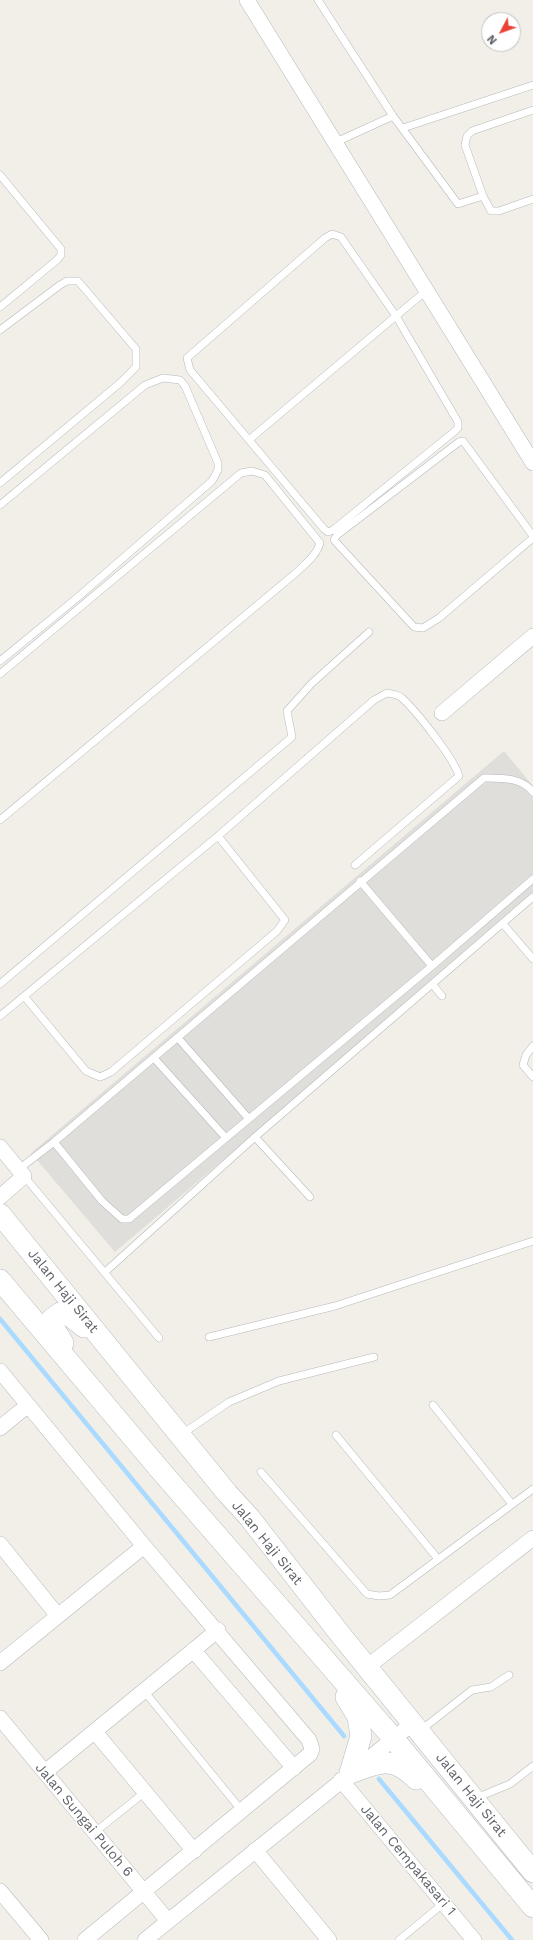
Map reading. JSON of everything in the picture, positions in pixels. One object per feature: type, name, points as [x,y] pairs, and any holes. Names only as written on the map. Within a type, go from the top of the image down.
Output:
[{"type":"main road","name":"Jalan Haji Sirat","points":[[0,1214],[227,1493],[249,1517],[367,1667],[533,1872]]},
{"type":"main road","name":"Jalan Haji Sirat","points":[[0,1280],[161,1472],[393,1738],[533,1907]]},
{"type":"main road","points":[[97,1396],[55,1330],[52,1319],[55,1315],[66,1313],[78,1321],[124,1367]]},
{"type":"main road","points":[[290,1620],[341,1688],[358,1717],[361,1736],[345,1776]]},
{"type":"main road","points":[[345,1776],[381,1763],[395,1763],[409,1771],[502,1870]]},
{"type":"street","points":[[247,0],[533,463]]},
{"type":"street","points":[[442,713],[533,636]]},
{"type":"street","points":[[0,1146],[21,1172],[0,1197]]},
{"type":"street","points":[[0,1371],[144,1546],[218,1630],[309,1740],[312,1749],[310,1754],[294,1768],[85,1940]]},
{"type":"street","points":[[0,1428],[28,1405]]},
{"type":"street","points":[[367,1667],[533,1538]]},
{"type":"street","points":[[0,1544],[58,1616]]},
{"type":"street","points":[[0,1663],[144,1546]]},
{"type":"street","points":[[45,1772],[218,1630]]},
{"type":"street","points":[[193,1650],[294,1768]]},
{"type":"street","name":"Jalan Sungai Puloh 6","points":[[0,1718],[168,1921]]},
{"type":"street","points":[[145,1940],[393,1738],[416,1727]]},
{"type":"street","points":[[95,1732],[194,1851]]},
{"type":"street","name":"Jalan Cempakasari 1","points":[[345,1776],[474,1940]]},
{"type":"street","points":[[255,1850],[329,1940]]},
{"type":"street","points":[[0,1891],[41,1940]]},
{"type":"lane","points":[[318,0],[393,116],[458,204],[482,196]]},
{"type":"lane","points":[[402,128],[533,85]]},
{"type":"lane","points":[[533,110],[472,131],[467,136],[465,144],[482,196],[491,210],[500,211],[533,199]]},
{"type":"lane","points":[[334,143],[393,116]]},
{"type":"lane","points":[[0,175],[61,248],[61,255],[57,260],[0,307]]},
{"type":"lane","points":[[332,234],[341,237],[396,316],[458,422],[458,428],[333,530],[328,532],[190,370],[187,358],[325,238],[332,234]]},
{"type":"lane","points":[[0,330],[60,285],[67,281],[78,281],[136,349],[136,367],[120,383],[0,483]]},
{"type":"lane","points":[[250,439],[426,291]]},
{"type":"lane","points":[[0,505],[145,385],[163,378],[180,380],[185,386],[218,463],[218,470],[212,481],[84,592],[0,661]]},
{"type":"lane","points":[[463,441],[533,537],[439,618],[423,628],[414,627],[334,540],[337,535],[459,442],[463,441]]},
{"type":"lane","points":[[0,674],[241,473],[252,471],[265,475],[320,543],[318,550],[297,572],[0,820]]},
{"type":"lane","points":[[0,984],[292,738],[288,711],[311,684],[369,632]]},
{"type":"lane","points":[[0,1016],[218,836],[374,700],[387,693],[401,696],[437,740],[457,768],[459,776],[355,865]]},
{"type":"lane","points":[[159,1338],[21,1172],[54,1142],[178,1038],[360,881],[484,778],[514,780],[529,787],[533,792]]},
{"type":"lane","points":[[24,996],[86,1071],[100,1077],[111,1072],[277,931],[285,920],[218,836]]},
{"type":"lane","points":[[54,1142],[102,1201],[122,1219],[129,1220],[432,966],[533,879]]},
{"type":"lane","points":[[360,881],[432,966]]},
{"type":"lane","points":[[104,1272],[255,1137],[433,985],[533,897]]},
{"type":"lane","points":[[503,924],[533,959]]},
{"type":"lane","points":[[433,985],[442,996]]},
{"type":"lane","points":[[178,1038],[249,1119]]},
{"type":"lane","points":[[533,1046],[526,1055],[523,1065],[533,1077]]},
{"type":"lane","points":[[154,1058],[226,1138]]},
{"type":"lane","points":[[255,1137],[310,1197]]},
{"type":"lane","points":[[209,1337],[335,1306],[533,1241]]},
{"type":"lane","points":[[180,1435],[229,1402],[272,1384],[374,1357]]},
{"type":"lane","points":[[432,1405],[512,1504]]},
{"type":"lane","points":[[336,1435],[438,1559]]},
{"type":"lane","points":[[261,1472],[367,1594],[379,1596],[390,1595],[533,1489]]},
{"type":"lane","points":[[416,1727],[472,1690],[491,1687],[508,1675]]},
{"type":"lane","points":[[144,1691],[242,1811]]},
{"type":"lane","points":[[474,1798],[510,1784],[533,1766]]},
{"type":"lane","points":[[95,1832],[145,1792]]},
{"type":"lane","points":[[399,1940],[444,1903]]},
{"type":"shaded area","points":[[504,751],[533,786],[533,896],[115,1252],[31,1153]]},
{"type":"waterway","points":[[0,1319],[344,1736]]},
{"type":"waterway","points":[[379,1779],[512,1940]]}]
